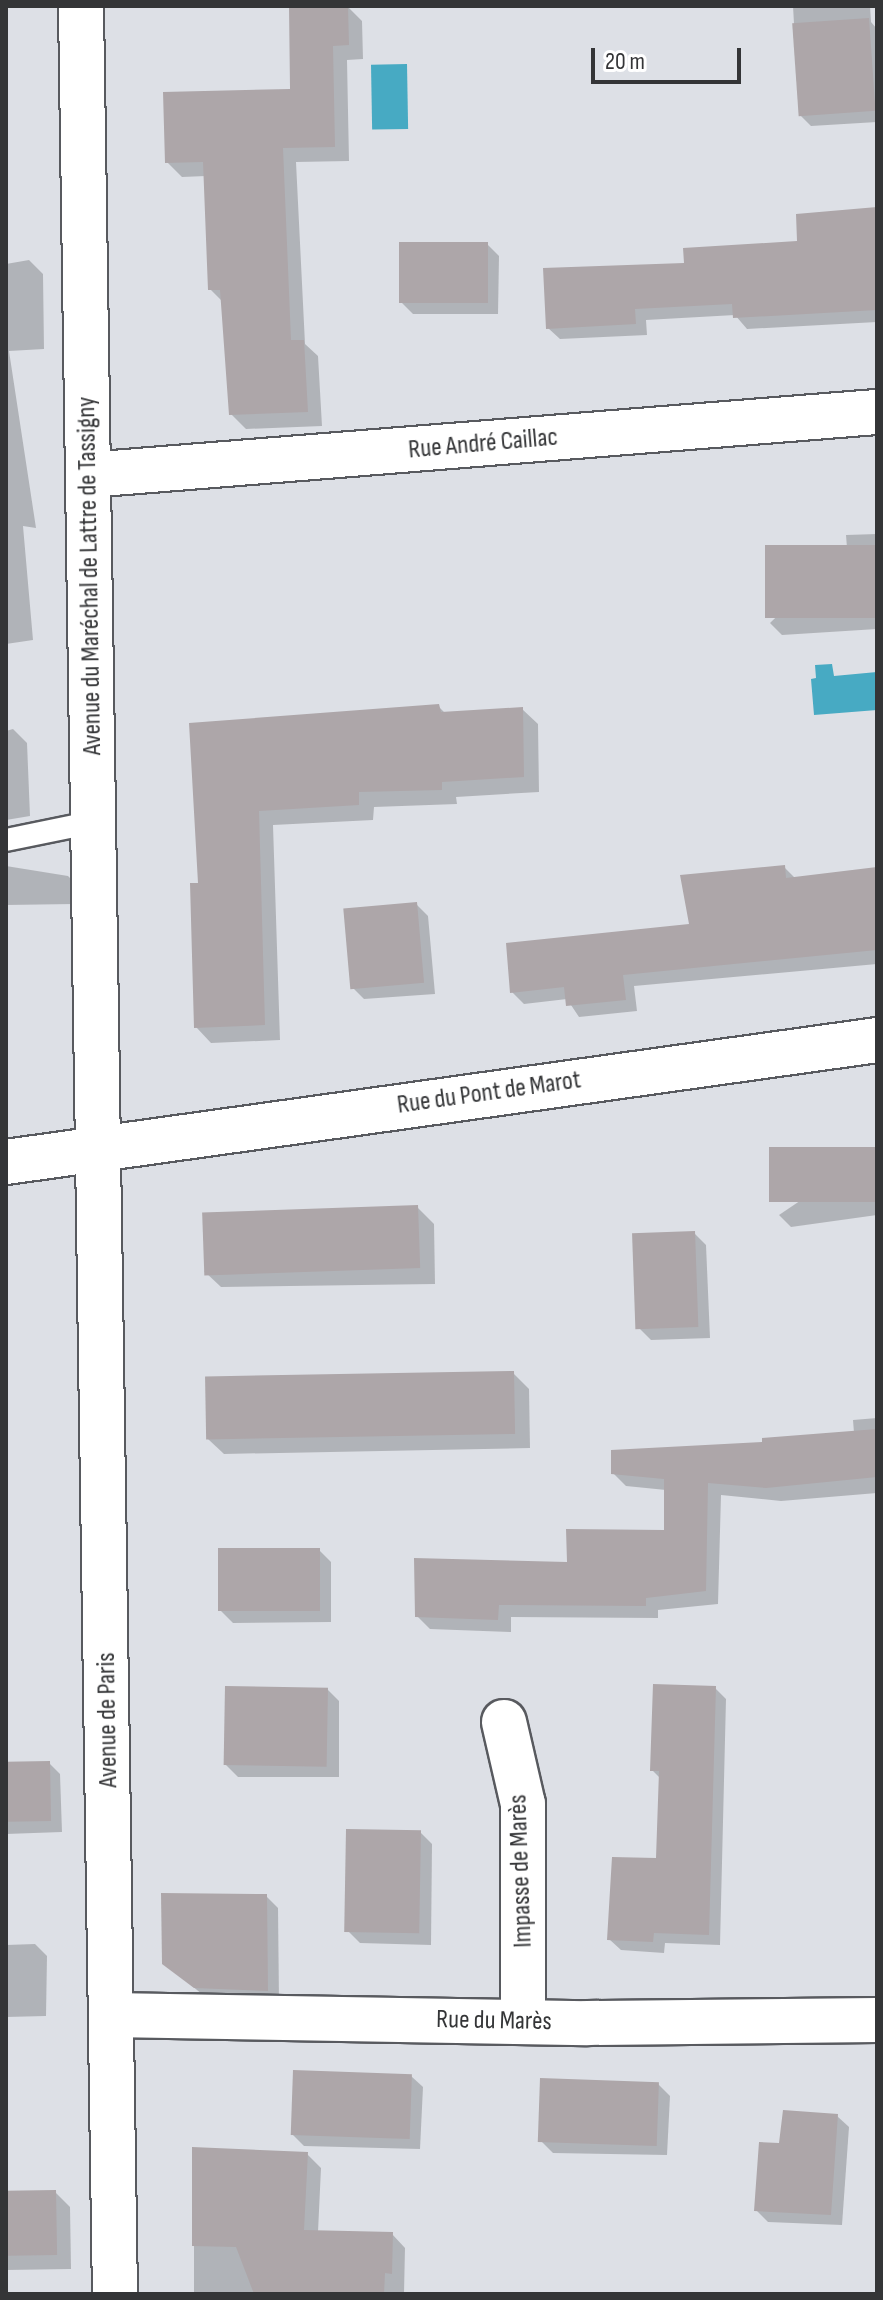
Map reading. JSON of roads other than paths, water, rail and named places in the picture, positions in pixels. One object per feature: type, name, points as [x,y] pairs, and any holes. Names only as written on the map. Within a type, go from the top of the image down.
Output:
[{"type":"street","name":"Avenue du Maréchal de Lattre de Tassigny","points":[[81,6],[101,1145]]},
{"type":"street","name":"Rue André Caillac","points":[[88,475],[877,412]]},
{"type":"street","name":"Rue du Pont de Marot","points":[[6,1162],[101,1145],[877,1040]]},
{"type":"street","name":"Avenue de Paris","points":[[101,1145],[115,2294]]},
{"type":"street","name":"Impasse de Marès","points":[[504,1722],[523,1804],[523,2022]]},
{"type":"street","name":"Rue du Marès","points":[[111,2015],[523,2022],[877,2020]]},
{"type":"lane","points":[[6,840],[94,822]]},
{"type":"water","points":[[407,64],[408,129],[372,130],[371,65]]},
{"type":"water","points":[[832,664],[834,676],[877,672],[877,710],[814,715],[811,679],[816,678],[815,665]]}]
